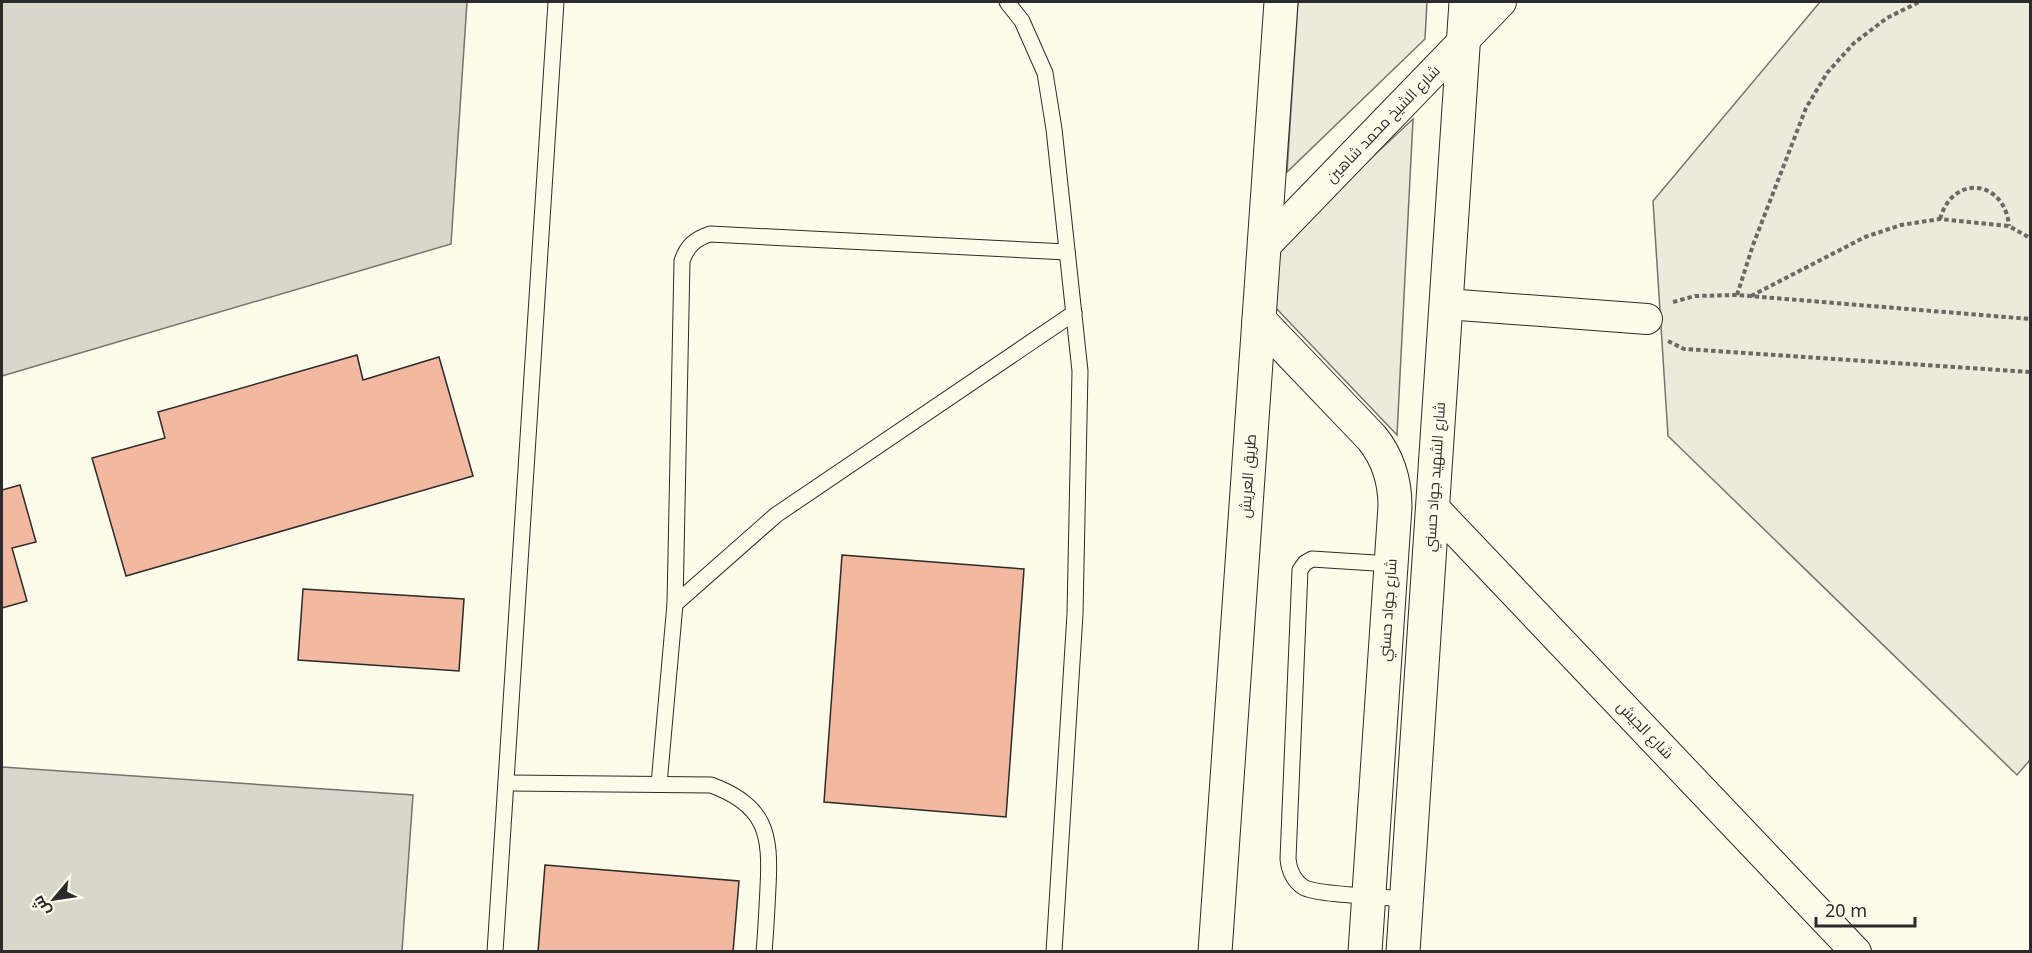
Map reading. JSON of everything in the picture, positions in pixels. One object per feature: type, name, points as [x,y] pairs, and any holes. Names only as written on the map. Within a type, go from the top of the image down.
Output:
[{"type":"street","name":"طريق العريش","points":[[1215,951],[1281,2]]},
{"type":"street","name":"شارع الشهيد جواد حسني","points":[[1403,951],[1466,2]]},
{"type":"street","name":"شارع الشيخ محمد شاهين","points":[[1265,246],[1501,2]]},
{"type":"street","points":[[1446,304],[1647,319]]},
{"type":"street","name":"شارع جواد حسني","points":[[1259,320],[1372,438],[1384,456],[1392,475],[1395,496],[1365,951]]},
{"type":"street","name":"شارع الجيش","points":[[1434,508],[1856,951]]},
{"type":"lane","points":[[495,951],[556,2]]},
{"type":"lane","points":[[1007,2],[1022,21],[1044,73],[1054,129],[1080,371],[1075,614],[1054,951]]},
{"type":"lane","points":[[659,784],[675,604],[682,261],[692,243],[710,234],[1067,252]]},
{"type":"lane","points":[[675,604],[776,514],[1074,313]]},
{"type":"lane","points":[[1391,564],[1312,559],[1302,566],[1299,574],[1288,867],[1297,882],[1311,891],[1407,899]]},
{"type":"lane","points":[[506,783],[711,785],[731,792],[748,805],[761,821],[768,841],[770,862],[764,951]]},
{"type":"path","points":[[1737,296],[1753,245],[1806,108],[1827,74],[1854,43],[1887,18],[1919,2]]},
{"type":"path","points":[[1940,219],[1943,206],[1951,197],[1960,190],[1972,188],[1984,190],[2003,203],[2008,214],[2009,226]]},
{"type":"path","points":[[1749,297],[1865,237],[1901,225],[1940,219],[2009,226],[2031,238]]},
{"type":"path","points":[[2031,319],[1737,296],[1695,296],[1669,304],[1647,319],[1666,340],[1684,349],[2031,372]]},
{"type":"shaded area","points":[[2,2],[467,2],[451,244],[2,376]]},
{"type":"shaded area","points":[[1298,2],[1427,2],[1425,39],[1287,172]]},
{"type":"shaded area","points":[[1820,2],[2030,2],[2030,760],[2017,775],[1668,436],[1653,201]]},
{"type":"shaded area","points":[[1413,119],[1397,435],[1274,306],[1274,249]]},
{"type":"shaded area","points":[[2,767],[413,795],[402,951],[2,951]]},
{"type":"building","points":[[357,355],[363,380],[439,357],[473,476],[126,576],[92,458],[165,438],[158,412]]},
{"type":"building","points":[[20,485],[36,542],[12,548],[27,601],[2,608],[2,490]]},
{"type":"building","points":[[842,555],[1024,569],[1006,817],[824,802]]},
{"type":"building","points":[[303,589],[464,599],[459,671],[298,660]]},
{"type":"building","points":[[545,865],[739,881],[733,952],[538,952]]}]
